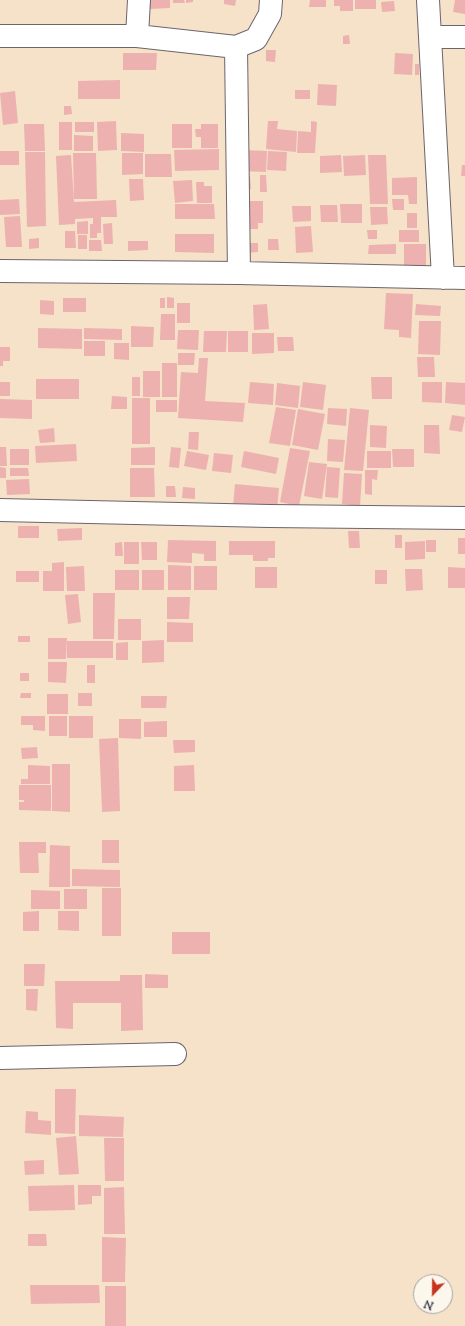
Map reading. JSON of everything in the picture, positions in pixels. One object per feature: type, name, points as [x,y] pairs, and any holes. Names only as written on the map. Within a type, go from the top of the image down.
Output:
[{"type":"street","points":[[137,36],[139,0]]},
{"type":"street","points":[[0,36],[137,36],[236,47],[256,39],[270,14],[271,0]]},
{"type":"street","points":[[428,0],[444,278]]},
{"type":"street","points":[[430,37],[465,37]]},
{"type":"street","points":[[236,47],[239,273]]},
{"type":"street","points":[[0,271],[239,273],[465,278]]},
{"type":"street","points":[[0,510],[261,516],[465,518]]},
{"type":"street","points":[[0,1058],[175,1054]]},
{"type":"building","points":[[149,0],[170,0],[170,8],[150,9]]},
{"type":"building","points":[[173,0],[184,0],[185,3],[173,3]]},
{"type":"building","points":[[186,0],[193,0],[193,2],[186,3]]},
{"type":"building","points":[[224,0],[236,0],[235,6],[224,4]]},
{"type":"building","points":[[310,0],[326,0],[326,7],[309,7]]},
{"type":"building","points":[[334,0],[353,0],[353,11],[340,11],[340,6],[334,6]]},
{"type":"building","points":[[355,0],[376,0],[376,9],[355,9]]},
{"type":"building","points":[[455,0],[465,0],[465,14],[453,12]]},
{"type":"building","points":[[394,1],[395,11],[382,12],[381,2]]},
{"type":"building","points":[[349,35],[350,44],[343,44],[343,36]]},
{"type":"building","points":[[266,50],[276,50],[275,62],[266,61]]},
{"type":"building","points":[[123,53],[157,53],[156,70],[123,70]]},
{"type":"building","points":[[395,53],[413,54],[412,75],[394,74]]},
{"type":"building","points":[[415,64],[419,64],[419,75],[415,75]]},
{"type":"building","points":[[120,80],[120,99],[78,99],[78,81]]},
{"type":"building","points":[[318,84],[337,85],[336,106],[317,105]]},
{"type":"building","points":[[295,90],[310,90],[310,99],[295,99]]},
{"type":"building","points":[[15,91],[18,123],[3,125],[0,93]]},
{"type":"building","points":[[64,106],[71,106],[72,114],[64,115]]},
{"type":"building","points":[[116,121],[117,150],[98,151],[97,122]]},
{"type":"building","points":[[268,121],[278,121],[277,129],[297,131],[296,152],[266,149]]},
{"type":"building","points":[[311,121],[317,122],[315,153],[297,153],[298,131],[311,132]]},
{"type":"building","points":[[59,122],[72,122],[72,150],[59,150]]},
{"type":"building","points":[[75,122],[94,122],[94,132],[75,132]]},
{"type":"building","points":[[24,124],[44,124],[45,151],[25,151]]},
{"type":"building","points":[[172,124],[192,124],[192,148],[172,148]]},
{"type":"building","points":[[201,124],[218,124],[218,148],[201,148],[201,137],[196,137],[195,129],[201,129]]},
{"type":"building","points":[[121,133],[144,134],[144,152],[121,151]]},
{"type":"building","points":[[74,135],[93,136],[93,151],[74,151]]},
{"type":"building","points":[[219,149],[219,170],[175,171],[174,150]]},
{"type":"building","points":[[243,150],[267,151],[266,172],[242,171]]},
{"type":"building","points":[[0,151],[19,151],[19,165],[0,165]]},
{"type":"building","points":[[268,151],[287,152],[286,171],[267,170]]},
{"type":"building","points":[[25,152],[45,152],[46,226],[27,227]]},
{"type":"building","points":[[73,153],[96,153],[97,199],[74,199]]},
{"type":"building","points":[[122,153],[143,153],[143,174],[122,175]]},
{"type":"building","points":[[145,154],[171,154],[172,177],[145,177]]},
{"type":"building","points":[[71,155],[74,202],[116,200],[117,217],[101,217],[101,233],[97,233],[97,238],[90,238],[90,224],[93,224],[93,218],[75,219],[75,224],[59,225],[56,156]]},
{"type":"building","points":[[341,155],[342,172],[320,173],[320,156]]},
{"type":"building","points":[[365,155],[366,175],[344,176],[343,156]]},
{"type":"building","points":[[368,155],[386,155],[388,204],[370,204]]},
{"type":"building","points":[[462,165],[465,165],[465,176],[461,176]]},
{"type":"building","points":[[260,175],[266,175],[267,192],[260,192]]},
{"type":"building","points":[[244,176],[250,176],[251,189],[245,189]]},
{"type":"building","points":[[417,177],[417,204],[409,204],[408,195],[392,195],[392,178]]},
{"type":"building","points":[[129,179],[143,179],[144,200],[130,201]]},
{"type":"building","points":[[192,180],[193,201],[175,203],[173,181]]},
{"type":"building","points":[[196,182],[204,182],[204,186],[212,186],[212,203],[197,203]]},
{"type":"building","points":[[19,199],[20,214],[0,215],[0,200]]},
{"type":"building","points":[[392,199],[404,199],[404,210],[393,210]]},
{"type":"building","points":[[245,201],[263,201],[263,223],[258,223],[258,229],[246,229]]},
{"type":"building","points":[[175,204],[214,204],[215,219],[175,219]]},
{"type":"building","points":[[340,204],[362,204],[362,223],[341,223]]},
{"type":"building","points":[[320,205],[337,205],[338,222],[321,222]]},
{"type":"building","points":[[292,206],[311,206],[311,221],[293,222]]},
{"type":"building","points":[[370,207],[387,207],[388,224],[371,225]]},
{"type":"building","points":[[407,213],[417,213],[417,228],[407,228]]},
{"type":"building","points":[[20,216],[22,247],[6,247],[4,217]]},
{"type":"building","points":[[88,221],[88,234],[77,234],[77,222]]},
{"type":"building","points":[[112,223],[113,244],[104,244],[103,224]]},
{"type":"building","points":[[311,226],[313,252],[296,253],[295,227]]},
{"type":"building","points":[[367,230],[377,230],[377,239],[368,239]]},
{"type":"building","points":[[399,230],[419,230],[419,242],[399,242]]},
{"type":"building","points":[[65,231],[75,231],[76,248],[65,248]]},
{"type":"building","points":[[175,234],[214,234],[214,253],[175,252]]},
{"type":"building","points":[[78,235],[87,235],[87,249],[78,249]]},
{"type":"building","points":[[39,238],[39,248],[29,249],[29,239]]},
{"type":"building","points":[[268,239],[278,239],[279,250],[268,250]]},
{"type":"building","points":[[89,240],[101,240],[102,251],[89,251]]},
{"type":"building","points":[[128,241],[148,241],[148,250],[128,251]]},
{"type":"building","points":[[246,243],[258,243],[258,252],[246,253]]},
{"type":"building","points":[[396,244],[396,254],[368,254],[369,245]]},
{"type":"building","points":[[404,244],[426,244],[426,269],[404,269]]},
{"type":"building","points":[[386,293],[413,294],[411,338],[399,337],[399,330],[384,329]]},
{"type":"building","points":[[167,297],[174,298],[174,308],[167,308]]},
{"type":"building","points":[[63,298],[86,298],[86,312],[63,312]]},
{"type":"building","points":[[160,298],[165,298],[165,308],[160,308]]},
{"type":"building","points":[[40,300],[54,301],[54,315],[40,314]]},
{"type":"building","points":[[177,303],[190,303],[190,323],[177,323]]},
{"type":"building","points":[[267,304],[269,329],[254,330],[253,305]]},
{"type":"building","points":[[416,304],[441,306],[440,316],[415,315]]},
{"type":"building","points":[[161,314],[175,314],[175,340],[160,340]]},
{"type":"building","points":[[419,321],[441,321],[440,355],[418,354]]},
{"type":"building","points":[[131,326],[154,327],[153,347],[131,347]]},
{"type":"building","points":[[38,328],[82,329],[82,349],[38,348]]},
{"type":"building","points":[[84,328],[122,329],[122,340],[84,339]]},
{"type":"building","points":[[178,330],[199,330],[198,350],[177,349]]},
{"type":"building","points":[[204,331],[227,331],[226,352],[203,352]]},
{"type":"building","points":[[228,331],[248,331],[248,352],[228,352]]},
{"type":"building","points":[[252,333],[274,333],[274,353],[252,354]]},
{"type":"building","points":[[277,337],[293,337],[294,351],[278,351]]},
{"type":"building","points":[[84,341],[105,341],[105,356],[84,356]]},
{"type":"building","points":[[114,343],[129,343],[129,360],[114,359]]},
{"type":"building","points":[[0,347],[10,347],[10,361],[3,361],[3,366],[0,366]]},
{"type":"building","points":[[178,353],[195,353],[194,365],[178,365]]},
{"type":"building","points":[[417,357],[434,357],[435,377],[418,377]]},
{"type":"building","points":[[199,358],[208,358],[205,401],[245,403],[243,422],[178,418],[181,372],[198,373]]},
{"type":"building","points":[[162,363],[177,363],[177,397],[162,397]]},
{"type":"building","points":[[143,371],[160,371],[160,397],[143,397]]},
{"type":"building","points":[[132,377],[140,377],[140,396],[132,396]]},
{"type":"building","points":[[371,377],[392,377],[392,399],[372,399]]},
{"type":"building","points":[[36,379],[79,379],[79,399],[36,399]]},
{"type":"building","points":[[0,382],[10,382],[10,396],[0,396]]},
{"type":"building","points":[[250,382],[274,384],[273,405],[248,403]]},
{"type":"building","points":[[303,382],[326,385],[323,410],[300,407]]},
{"type":"building","points":[[422,382],[442,382],[442,403],[422,402]]},
{"type":"building","points":[[446,382],[465,383],[465,405],[445,403]]},
{"type":"building","points":[[277,383],[300,386],[298,408],[275,405]]},
{"type":"building","points":[[112,396],[127,397],[127,409],[111,409]]},
{"type":"building","points":[[132,398],[150,398],[150,444],[132,444]]},
{"type":"building","points":[[0,399],[32,400],[32,419],[0,418]]},
{"type":"building","points":[[156,400],[177,400],[177,412],[156,412]]},
{"type":"building","points":[[276,407],[296,410],[290,446],[269,443]]},
{"type":"building","points":[[328,408],[347,409],[346,426],[327,424]]},
{"type":"building","points":[[350,408],[369,410],[363,471],[344,470]]},
{"type":"building","points":[[298,409],[325,414],[318,450],[292,445]]},
{"type":"building","points":[[452,415],[465,417],[462,432],[449,430]]},
{"type":"building","points":[[370,425],[387,426],[386,448],[370,447]]},
{"type":"building","points":[[424,425],[439,425],[440,454],[424,453]]},
{"type":"building","points":[[54,428],[55,442],[40,443],[38,430]]},
{"type":"building","points":[[189,432],[199,432],[198,450],[188,449]]},
{"type":"building","points":[[328,439],[345,440],[343,462],[327,461]]},
{"type":"building","points":[[76,444],[77,461],[36,463],[35,446]]},
{"type":"building","points":[[0,447],[6,447],[7,466],[0,466]]},
{"type":"building","points":[[155,447],[155,465],[131,465],[131,448]]},
{"type":"building","points":[[171,447],[181,448],[179,468],[169,467]]},
{"type":"building","points":[[290,448],[310,451],[299,506],[280,502]]},
{"type":"building","points":[[10,449],[29,449],[29,465],[10,465]]},
{"type":"building","points":[[392,449],[414,449],[414,467],[393,467]]},
{"type":"building","points":[[187,451],[209,455],[206,470],[184,466]]},
{"type":"building","points":[[244,451],[279,458],[276,474],[241,467]]},
{"type":"building","points":[[367,451],[391,451],[391,468],[367,468]]},
{"type":"building","points":[[214,453],[233,455],[231,473],[212,471]]},
{"type":"building","points":[[309,462],[327,464],[322,499],[304,496]]},
{"type":"building","points":[[0,467],[6,468],[6,478],[0,478]]},
{"type":"building","points":[[327,467],[340,468],[338,498],[325,497]]},
{"type":"building","points":[[10,468],[28,468],[29,476],[10,476]]},
{"type":"building","points":[[130,468],[154,468],[155,497],[130,497]]},
{"type":"building","points":[[365,470],[378,470],[377,480],[372,479],[372,495],[365,494]]},
{"type":"building","points":[[344,473],[362,474],[360,506],[342,504]]},
{"type":"building","points":[[29,479],[30,494],[7,495],[6,480]]},
{"type":"building","points":[[235,484],[279,488],[277,509],[233,506]]},
{"type":"building","points":[[166,486],[175,486],[176,497],[166,497]]},
{"type":"building","points":[[183,487],[195,488],[195,499],[182,498]]},
{"type":"building","points":[[18,526],[39,526],[39,538],[18,538]]},
{"type":"building","points":[[82,528],[82,540],[58,541],[57,529]]},
{"type":"building","points":[[348,531],[359,531],[360,548],[349,548]]},
{"type":"building","points":[[395,535],[402,535],[402,548],[395,548]]},
{"type":"building","points":[[458,538],[465,538],[465,554],[458,554]]},
{"type":"building","points":[[168,540],[216,541],[216,561],[204,561],[204,554],[192,553],[192,563],[167,562]]},
{"type":"building","points":[[426,540],[436,540],[436,552],[426,552]]},
{"type":"building","points":[[229,541],[275,541],[275,558],[268,558],[268,561],[253,561],[253,555],[229,555]]},
{"type":"building","points":[[425,541],[425,559],[405,560],[405,542]]},
{"type":"building","points":[[122,542],[123,556],[115,556],[115,543]]},
{"type":"building","points":[[124,542],[139,542],[139,564],[124,564]]},
{"type":"building","points":[[141,542],[157,542],[157,560],[142,560]]},
{"type":"building","points":[[64,562],[64,591],[43,591],[43,571],[52,571],[52,563]]},
{"type":"building","points":[[168,565],[191,566],[191,590],[168,590]]},
{"type":"building","points":[[84,566],[85,591],[67,591],[66,567]]},
{"type":"building","points":[[194,566],[217,566],[217,590],[194,590]]},
{"type":"building","points":[[255,567],[277,567],[277,588],[255,588]]},
{"type":"building","points":[[448,567],[465,568],[465,588],[448,588]]},
{"type":"building","points":[[405,569],[422,569],[423,590],[406,591]]},
{"type":"building","points":[[115,570],[139,570],[139,590],[115,590]]},
{"type":"building","points":[[142,570],[164,570],[164,590],[142,590]]},
{"type":"building","points":[[375,570],[387,570],[387,584],[375,584]]},
{"type":"building","points":[[16,571],[39,571],[39,582],[16,582]]},
{"type":"building","points":[[93,593],[115,593],[114,639],[93,639]]},
{"type":"building","points":[[78,594],[81,622],[68,624],[65,595]]},
{"type":"building","points":[[167,597],[190,597],[189,619],[167,619]]},
{"type":"building","points":[[118,619],[141,619],[141,640],[118,640]]},
{"type":"building","points":[[167,622],[193,623],[193,642],[167,642]]},
{"type":"building","points":[[18,636],[30,636],[30,642],[18,642]]},
{"type":"building","points":[[48,638],[67,638],[66,659],[48,659]]},
{"type":"building","points":[[164,640],[164,662],[142,663],[142,641]]},
{"type":"building","points":[[67,641],[113,641],[113,658],[67,658]]},
{"type":"building","points":[[128,642],[128,660],[116,660],[116,643]]},
{"type":"building","points":[[48,662],[67,662],[66,683],[48,682]]},
{"type":"building","points":[[87,665],[95,665],[95,683],[87,683]]},
{"type":"building","points":[[20,673],[29,673],[29,681],[20,681]]},
{"type":"building","points":[[21,693],[31,693],[31,698],[20,698]]},
{"type":"building","points":[[78,693],[92,693],[92,706],[78,706]]},
{"type":"building","points":[[47,694],[68,694],[68,714],[47,714]]},
{"type":"building","points":[[141,696],[167,696],[166,708],[141,708]]},
{"type":"building","points":[[21,716],[45,716],[45,731],[33,730],[33,725],[21,725]]},
{"type":"building","points":[[49,716],[67,716],[67,736],[49,736]]},
{"type":"building","points":[[69,716],[93,716],[93,738],[69,738]]},
{"type":"building","points":[[119,719],[141,719],[141,739],[119,738]]},
{"type":"building","points":[[167,721],[167,737],[144,737],[144,722]]},
{"type":"building","points":[[118,738],[120,811],[102,812],[99,739]]},
{"type":"building","points":[[173,740],[195,740],[195,752],[174,753]]},
{"type":"building","points":[[37,747],[38,758],[22,759],[21,748]]},
{"type":"building","points":[[52,764],[70,764],[70,812],[52,811]]},
{"type":"building","points":[[28,765],[50,766],[50,784],[21,784],[21,779],[28,779]]},
{"type":"building","points":[[194,765],[195,791],[174,791],[174,766]]},
{"type":"building","points":[[19,785],[51,785],[51,811],[19,810],[19,802],[24,802],[24,800],[19,800]]},
{"type":"building","points":[[102,840],[119,840],[119,863],[102,863]]},
{"type":"building","points":[[19,842],[46,842],[46,853],[38,853],[39,873],[20,873]]},
{"type":"building","points":[[50,845],[70,846],[70,887],[49,887]]},
{"type":"building","points":[[72,869],[120,870],[120,887],[72,886]]},
{"type":"building","points":[[102,888],[121,888],[121,936],[102,936]]},
{"type":"building","points":[[64,889],[87,889],[87,909],[64,909]]},
{"type":"building","points":[[31,890],[60,891],[60,909],[31,909]]},
{"type":"building","points":[[39,911],[39,931],[23,931],[23,912]]},
{"type":"building","points":[[58,911],[79,911],[79,931],[58,930]]},
{"type":"building","points":[[172,932],[210,932],[210,954],[172,954]]},
{"type":"building","points":[[24,964],[45,964],[44,986],[24,986]]},
{"type":"building","points":[[145,974],[168,975],[168,988],[145,988]]},
{"type":"building","points":[[120,975],[142,975],[143,1030],[121,1031],[121,1003],[73,1003],[73,1029],[56,1028],[55,981],[120,981]]},
{"type":"building","points":[[26,989],[38,989],[37,1011],[26,1010]]},
{"type":"building","points":[[55,1089],[76,1089],[75,1134],[55,1133]]},
{"type":"building","points":[[26,1111],[38,1112],[38,1120],[51,1121],[51,1135],[25,1133]]},
{"type":"building","points":[[79,1115],[124,1117],[123,1137],[79,1136]]},
{"type":"building","points":[[76,1136],[79,1174],[59,1175],[56,1138]]},
{"type":"building","points":[[104,1138],[124,1138],[124,1181],[105,1181]]},
{"type":"building","points":[[44,1160],[44,1174],[25,1175],[24,1161]]},
{"type":"building","points":[[74,1185],[75,1210],[29,1211],[28,1186]]},
{"type":"building","points":[[78,1185],[101,1185],[101,1196],[92,1196],[92,1204],[78,1205]]},
{"type":"building","points":[[124,1187],[125,1234],[104,1234],[104,1188]]},
{"type":"building","points":[[28,1234],[46,1234],[47,1246],[28,1246]]},
{"type":"building","points":[[102,1237],[126,1238],[125,1282],[102,1282]]},
{"type":"building","points":[[30,1285],[99,1285],[100,1303],[31,1304]]},
{"type":"building","points":[[105,1286],[126,1286],[126,1326],[105,1326]]}]
